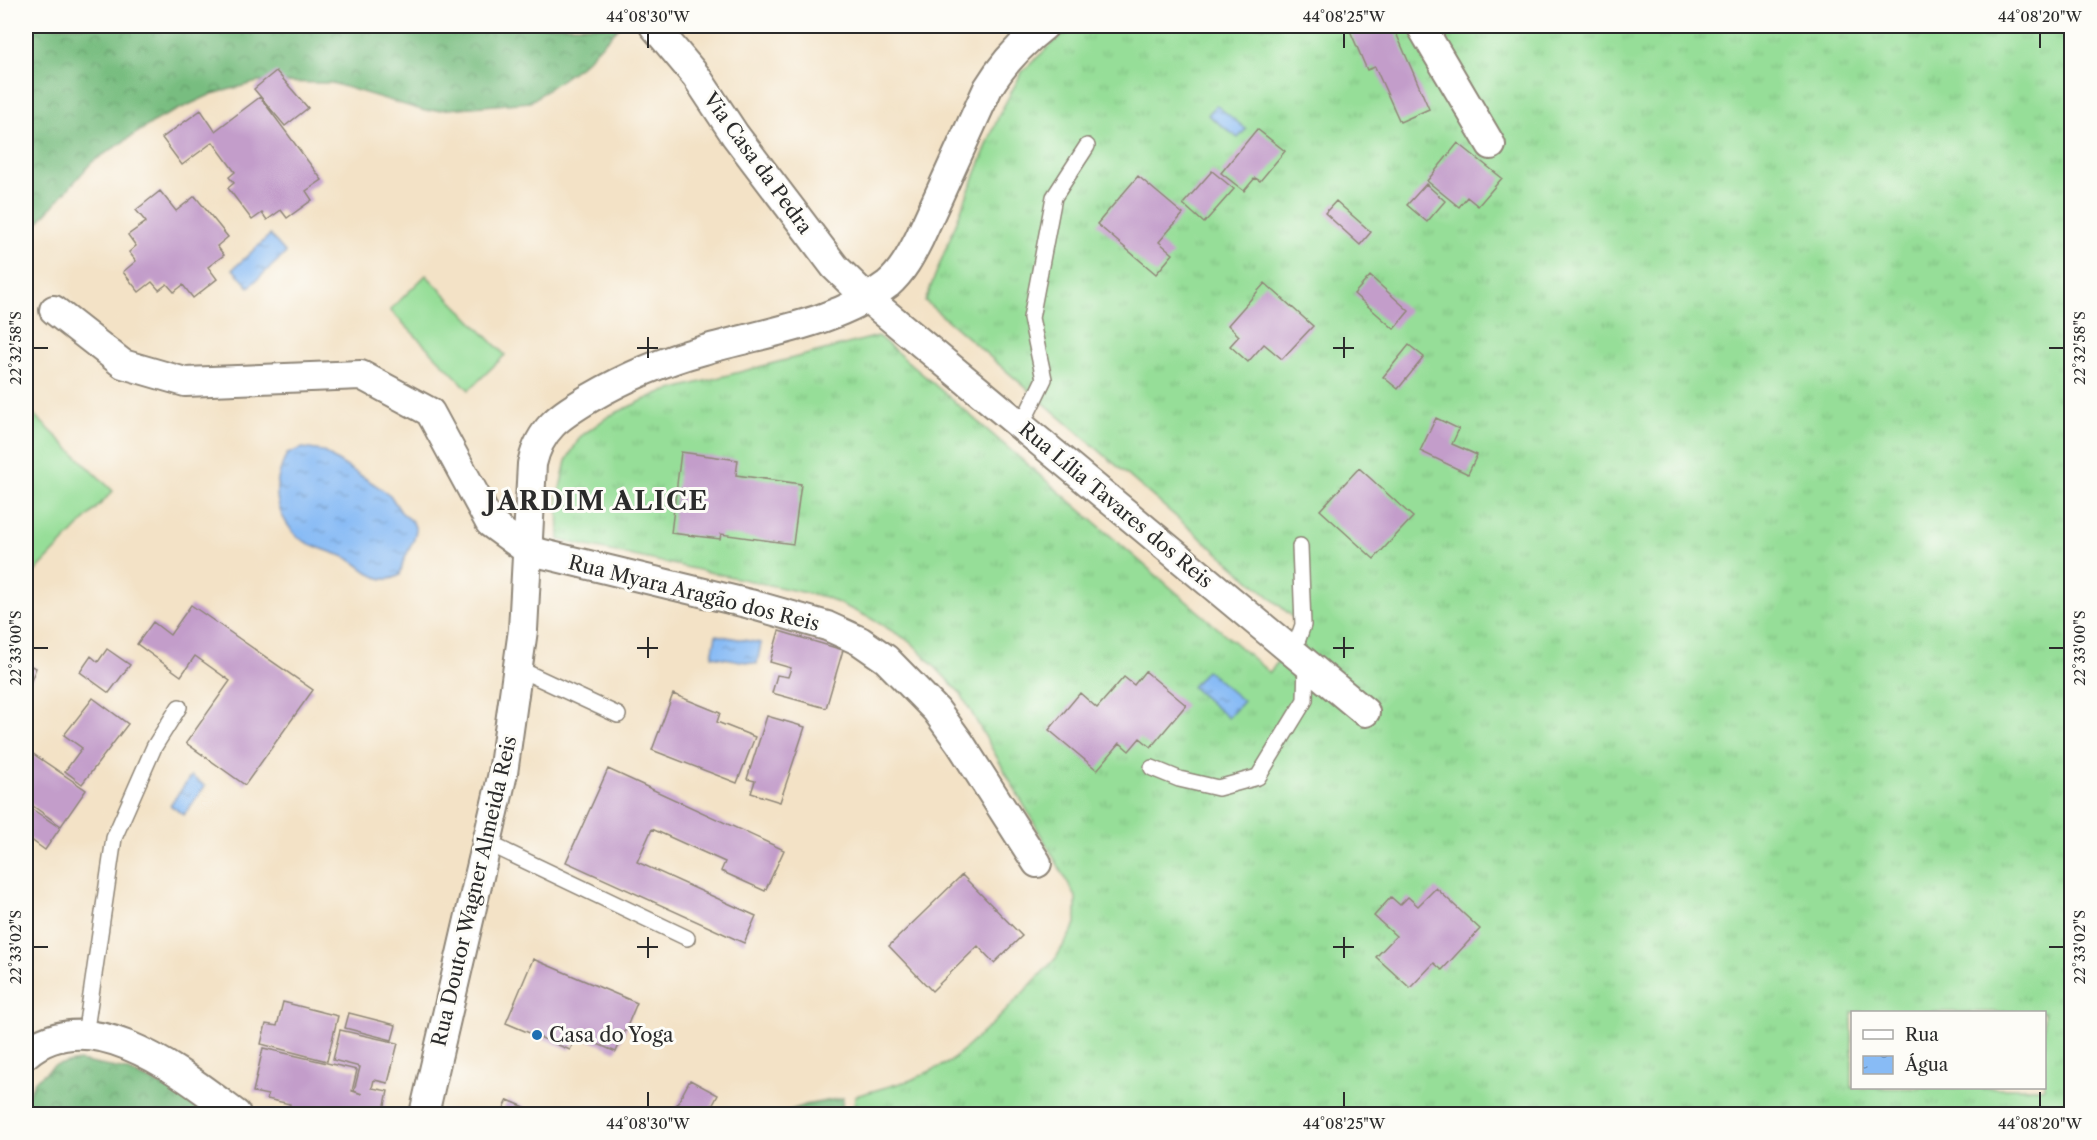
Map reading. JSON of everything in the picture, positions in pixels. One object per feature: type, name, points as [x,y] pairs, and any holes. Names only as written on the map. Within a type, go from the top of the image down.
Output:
[{"type":"street","name":"Via Casa da Pedra","points":[[654,26],[696,76],[735,135],[815,242],[835,267],[867,298]]},
{"type":"street","name":"Rua Doutor Wagner Almeida Reis","points":[[425,1107],[503,773],[519,669],[530,479],[539,440],[567,413],[613,385],[640,372],[703,350],[811,321],[867,298],[890,282],[907,263],[988,88],[1000,69],[1019,47],[1044,26]]},
{"type":"street","points":[[1421,26],[1491,145]]},
{"type":"street","name":"Rua Lília Tavares dos Reis","points":[[867,298],[1365,712]]},
{"type":"street","points":[[54,310],[123,364],[185,382],[361,375],[430,412],[490,523],[527,550]]},
{"type":"street","name":"Rua Myara Aragão dos Reis","points":[[527,550],[750,604],[827,626],[860,640],[886,659],[936,710],[960,743],[1037,863]]},
{"type":"street","points":[[26,1054],[48,1040],[62,1036],[108,1039],[125,1044],[161,1062],[236,1114]]},
{"type":"lane","points":[[1021,426],[1044,379],[1030,318],[1054,197],[1087,146]]},
{"type":"lane","points":[[1152,768],[1179,779],[1218,788],[1258,777],[1305,700],[1300,658],[1303,625],[1300,546]]},
{"type":"lane","points":[[519,669],[618,716]]},
{"type":"lane","points":[[85,1036],[114,838],[154,747],[179,707]]},
{"type":"lane","points":[[488,843],[687,938]]},
{"type":"green space","points":[[26,26],[620,26],[582,65],[530,102],[425,111],[332,83],[258,82],[212,94],[158,119],[92,162],[26,236]]},
{"type":"green space","points":[[1080,26],[2071,26],[2071,1114],[853,1114],[855,1096],[911,1080],[950,1062],[1002,1015],[1056,958],[1076,924],[1076,897],[961,694],[911,642],[870,618],[825,597],[559,540],[558,497],[566,461],[580,437],[609,416],[659,393],[878,336],[1270,673],[1302,625],[925,301],[999,115],[1022,72],[1058,38]]},
{"type":"green space","points":[[426,275],[505,355],[469,390],[390,310]]},
{"type":"green space","points":[[26,407],[113,491],[26,581]]},
{"type":"green space","points":[[79,1061],[126,1070],[179,1093],[204,1114],[26,1114],[26,1099],[35,1081],[55,1065]]},
{"type":"green space","points":[[843,1098],[841,1114],[781,1114],[805,1105]]},
{"type":"water","points":[[1216,105],[1246,129],[1238,138],[1208,115]]},
{"type":"water","points":[[270,235],[286,253],[249,287],[233,269]]},
{"type":"water","points":[[303,448],[322,451],[374,484],[390,495],[401,512],[413,522],[416,530],[414,539],[403,562],[400,575],[385,579],[378,578],[347,558],[316,547],[297,537],[293,532],[279,507],[277,489],[287,454]]},
{"type":"water","points":[[716,635],[761,643],[757,664],[712,656]]},
{"type":"water","points":[[1206,670],[1243,701],[1228,718],[1192,687]]},
{"type":"water","points":[[191,776],[205,786],[184,815],[170,805]]},
{"type":"building","points":[[1348,26],[1393,26],[1429,109],[1400,122],[1375,67],[1367,70]]},
{"type":"building","points":[[276,71],[308,108],[285,126],[254,89]]},
{"type":"building","points":[[260,97],[322,180],[306,191],[312,200],[287,218],[281,210],[267,220],[262,213],[252,220],[228,188],[234,183],[229,177],[235,172],[213,142],[182,165],[162,138],[201,110],[215,131]]},
{"type":"building","points":[[1257,129],[1285,151],[1260,181],[1255,178],[1244,191],[1221,173]]},
{"type":"building","points":[[1458,143],[1502,178],[1478,206],[1467,197],[1459,207],[1427,181]]},
{"type":"building","points":[[1212,171],[1234,189],[1204,223],[1183,204]]},
{"type":"building","points":[[1138,176],[1183,214],[1159,242],[1173,254],[1156,274],[1097,224]]},
{"type":"building","points":[[1426,184],[1445,201],[1427,222],[1407,205]]},
{"type":"building","points":[[160,191],[176,211],[195,196],[228,237],[217,246],[224,255],[208,267],[217,279],[193,298],[183,285],[174,292],[167,284],[159,290],[152,282],[139,292],[123,272],[136,261],[129,252],[136,246],[128,235],[146,222],[136,210]]},
{"type":"building","points":[[1336,201],[1371,232],[1360,245],[1325,213]]},
{"type":"building","points":[[1370,276],[1409,311],[1394,329],[1354,294]]},
{"type":"building","points":[[1265,283],[1313,326],[1282,359],[1264,344],[1248,362],[1230,346],[1239,336],[1228,325]]},
{"type":"building","points":[[1409,345],[1424,357],[1398,389],[1383,377]]},
{"type":"building","points":[[1436,418],[1459,429],[1452,444],[1477,455],[1468,474],[1420,451]]},
{"type":"building","points":[[681,452],[738,460],[736,475],[801,484],[793,544],[721,534],[720,539],[671,533]]},
{"type":"building","points":[[1359,468],[1413,517],[1374,559],[1320,510]]},
{"type":"building","points":[[191,605],[313,690],[245,785],[186,743],[230,681],[195,656],[181,676],[137,644],[153,622],[170,635]]},
{"type":"building","points":[[779,631],[843,650],[826,708],[772,693],[777,675],[788,677],[791,668],[770,662]]},
{"type":"building","points":[[107,649],[130,665],[109,693],[80,672],[91,656],[98,662]]},
{"type":"building","points":[[26,664],[36,668],[26,693]]},
{"type":"building","points":[[1145,671],[1186,705],[1151,747],[1140,738],[1129,751],[1120,743],[1097,770],[1049,730],[1080,693],[1097,708],[1124,677],[1134,685]]},
{"type":"building","points":[[673,694],[720,713],[717,722],[755,737],[737,783],[652,750]]},
{"type":"building","points":[[93,698],[128,724],[82,784],[65,771],[82,748],[64,735]]},
{"type":"building","points":[[767,716],[805,727],[780,802],[751,793],[755,781],[747,779]]},
{"type":"building","points":[[26,749],[86,790],[61,826],[26,801]]},
{"type":"building","points":[[608,769],[784,850],[765,891],[721,871],[725,862],[652,829],[637,862],[756,916],[744,943],[566,862]]},
{"type":"building","points":[[26,805],[60,828],[45,850],[26,836]]},
{"type":"building","points":[[962,875],[1022,936],[994,963],[978,946],[932,991],[889,946]]},
{"type":"building","points":[[1436,888],[1480,929],[1442,970],[1434,963],[1410,988],[1376,957],[1396,936],[1374,916],[1391,897],[1400,905],[1408,897],[1418,906]]},
{"type":"building","points":[[533,959],[637,1003],[616,1052],[577,1035],[570,1050],[506,1023]]},
{"type":"building","points":[[283,1002],[338,1016],[327,1061],[261,1044],[266,1024],[277,1026]]},
{"type":"building","points":[[349,1013],[396,1025],[392,1040],[345,1028]]},
{"type":"building","points":[[340,1030],[398,1043],[388,1083],[374,1080],[372,1088],[388,1091],[383,1114],[288,1114],[290,1104],[267,1099],[268,1095],[253,1092],[263,1048],[357,1070],[352,1091],[362,1094],[354,1091],[360,1067],[333,1060]]},
{"type":"building","points":[[690,1080],[718,1095],[708,1114],[672,1114]]},
{"type":"building","points":[[508,1100],[541,1114],[501,1114]]},
{"type":"place","name":"Casa do Yoga","points":[[537,1035]]},
{"type":"district","name":"JARDIM ALICE","points":[[597,501]]}]
